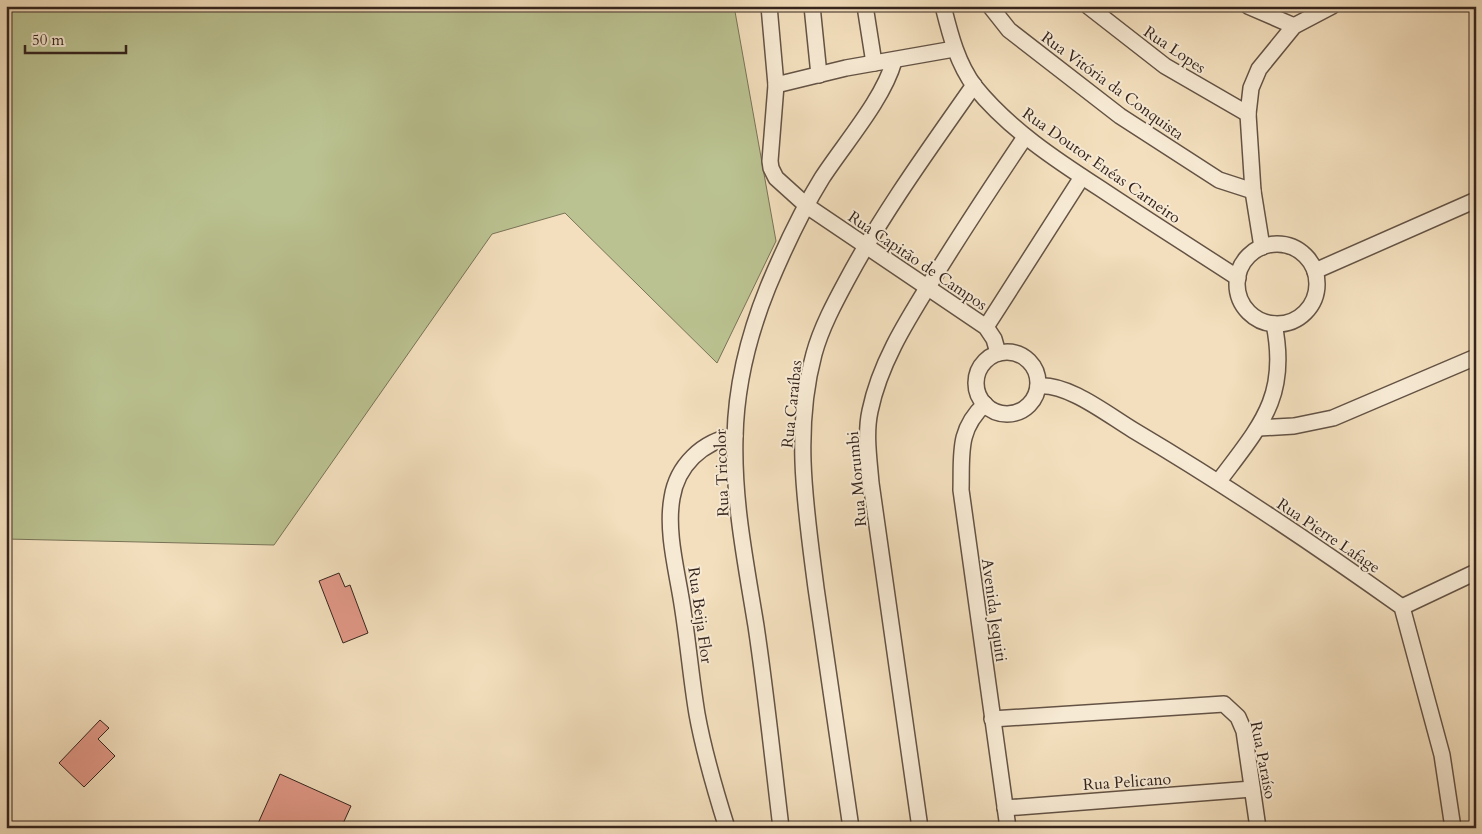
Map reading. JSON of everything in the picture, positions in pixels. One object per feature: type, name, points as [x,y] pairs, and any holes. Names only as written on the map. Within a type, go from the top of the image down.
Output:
[{"type":"street","name":"Rua Capitão de Campos","points":[[769,6],[776,85],[771,168],[776,178],[807,206],[986,328],[994,339],[998,353]]},
{"type":"street","points":[[812,6],[818,75]]},
{"type":"street","points":[[865,6],[874,63]]},
{"type":"street","name":"Rua Doutor Enéas Carneiro","points":[[943,6],[954,48],[974,85],[994,108],[1025,137],[1238,278]]},
{"type":"street","name":"Rua Vitória da Conquista","points":[[990,6],[1009,30],[1120,116],[1219,180],[1252,191]]},
{"type":"street","name":"Rua Lopes","points":[[1088,6],[1165,66],[1248,114]]},
{"type":"street","points":[[1248,6],[1294,26]]},
{"type":"street","points":[[1262,248],[1252,191],[1248,114],[1251,88],[1259,69],[1294,26],[1332,6]]},
{"type":"street","points":[[776,85],[874,63],[894,61],[954,48]]},
{"type":"street","name":"Rua Tricolor","points":[[781,828],[760,660],[746,570],[736,478],[734,436],[740,388],[751,337],[768,287],[821,180],[886,82],[894,61]]},
{"type":"street","name":"Rua Caraíbas","points":[[851,828],[826,661],[804,488],[802,437],[806,393],[814,353],[835,301],[866,245],[974,85]]},
{"type":"street","name":"Rua Morumbi","points":[[920,828],[871,483],[868,440],[869,412],[878,381],[890,352],[969,219],[1025,137]]},
{"type":"street","points":[[986,328],[1082,176]]},
{"type":"street","points":[[1316,271],[1476,200]]},
{"type":"street","points":[[1275,244],[1294,248],[1309,260],[1316,271],[1318,284],[1315,297],[1309,309],[1299,318],[1287,323],[1274,324],[1261,321],[1250,314],[1242,303],[1238,291],[1238,278],[1242,265],[1250,255],[1262,248],[1275,244]]},
{"type":"street","points":[[1219,481],[1259,428],[1274,397],[1279,370],[1274,324]]},
{"type":"street","points":[[998,353],[1018,353],[1027,358],[1034,366],[1038,386],[1030,404],[1017,412],[1002,413],[985,404],[976,386],[977,375],[988,358],[998,353]]},
{"type":"street","points":[[1259,428],[1294,426],[1333,418],[1476,357]]},
{"type":"street","name":"Rua Pierre Lafage","points":[[1038,386],[1046,385],[1074,394],[1219,481],[1402,607]]},
{"type":"street","name":"Avenida Jequiti","points":[[985,404],[972,416],[966,426],[962,449],[961,490],[1008,828]]},
{"type":"street","name":"Rua Beija Flor","points":[[727,828],[708,766],[697,714],[672,535],[672,499],[678,478],[699,451],[719,438],[734,436]]},
{"type":"street","points":[[1453,828],[1442,755],[1402,607],[1476,572]]},
{"type":"street","name":"Rua Paraíso","points":[[992,720],[1224,704],[1238,717],[1244,731],[1258,828]]},
{"type":"street","name":"Rua Pelicano","points":[[1005,808],[1252,789]]},
{"type":"green space","points":[[6,6],[734,6],[776,241],[717,363],[565,213],[492,234],[274,545],[6,539]]},
{"type":"building","points":[[339,573],[345,587],[350,585],[368,633],[343,643],[319,581]]},
{"type":"building","points":[[100,720],[109,728],[98,739],[115,756],[84,787],[59,763]]},
{"type":"building","points":[[280,774],[351,806],[341,828],[256,828]]}]
